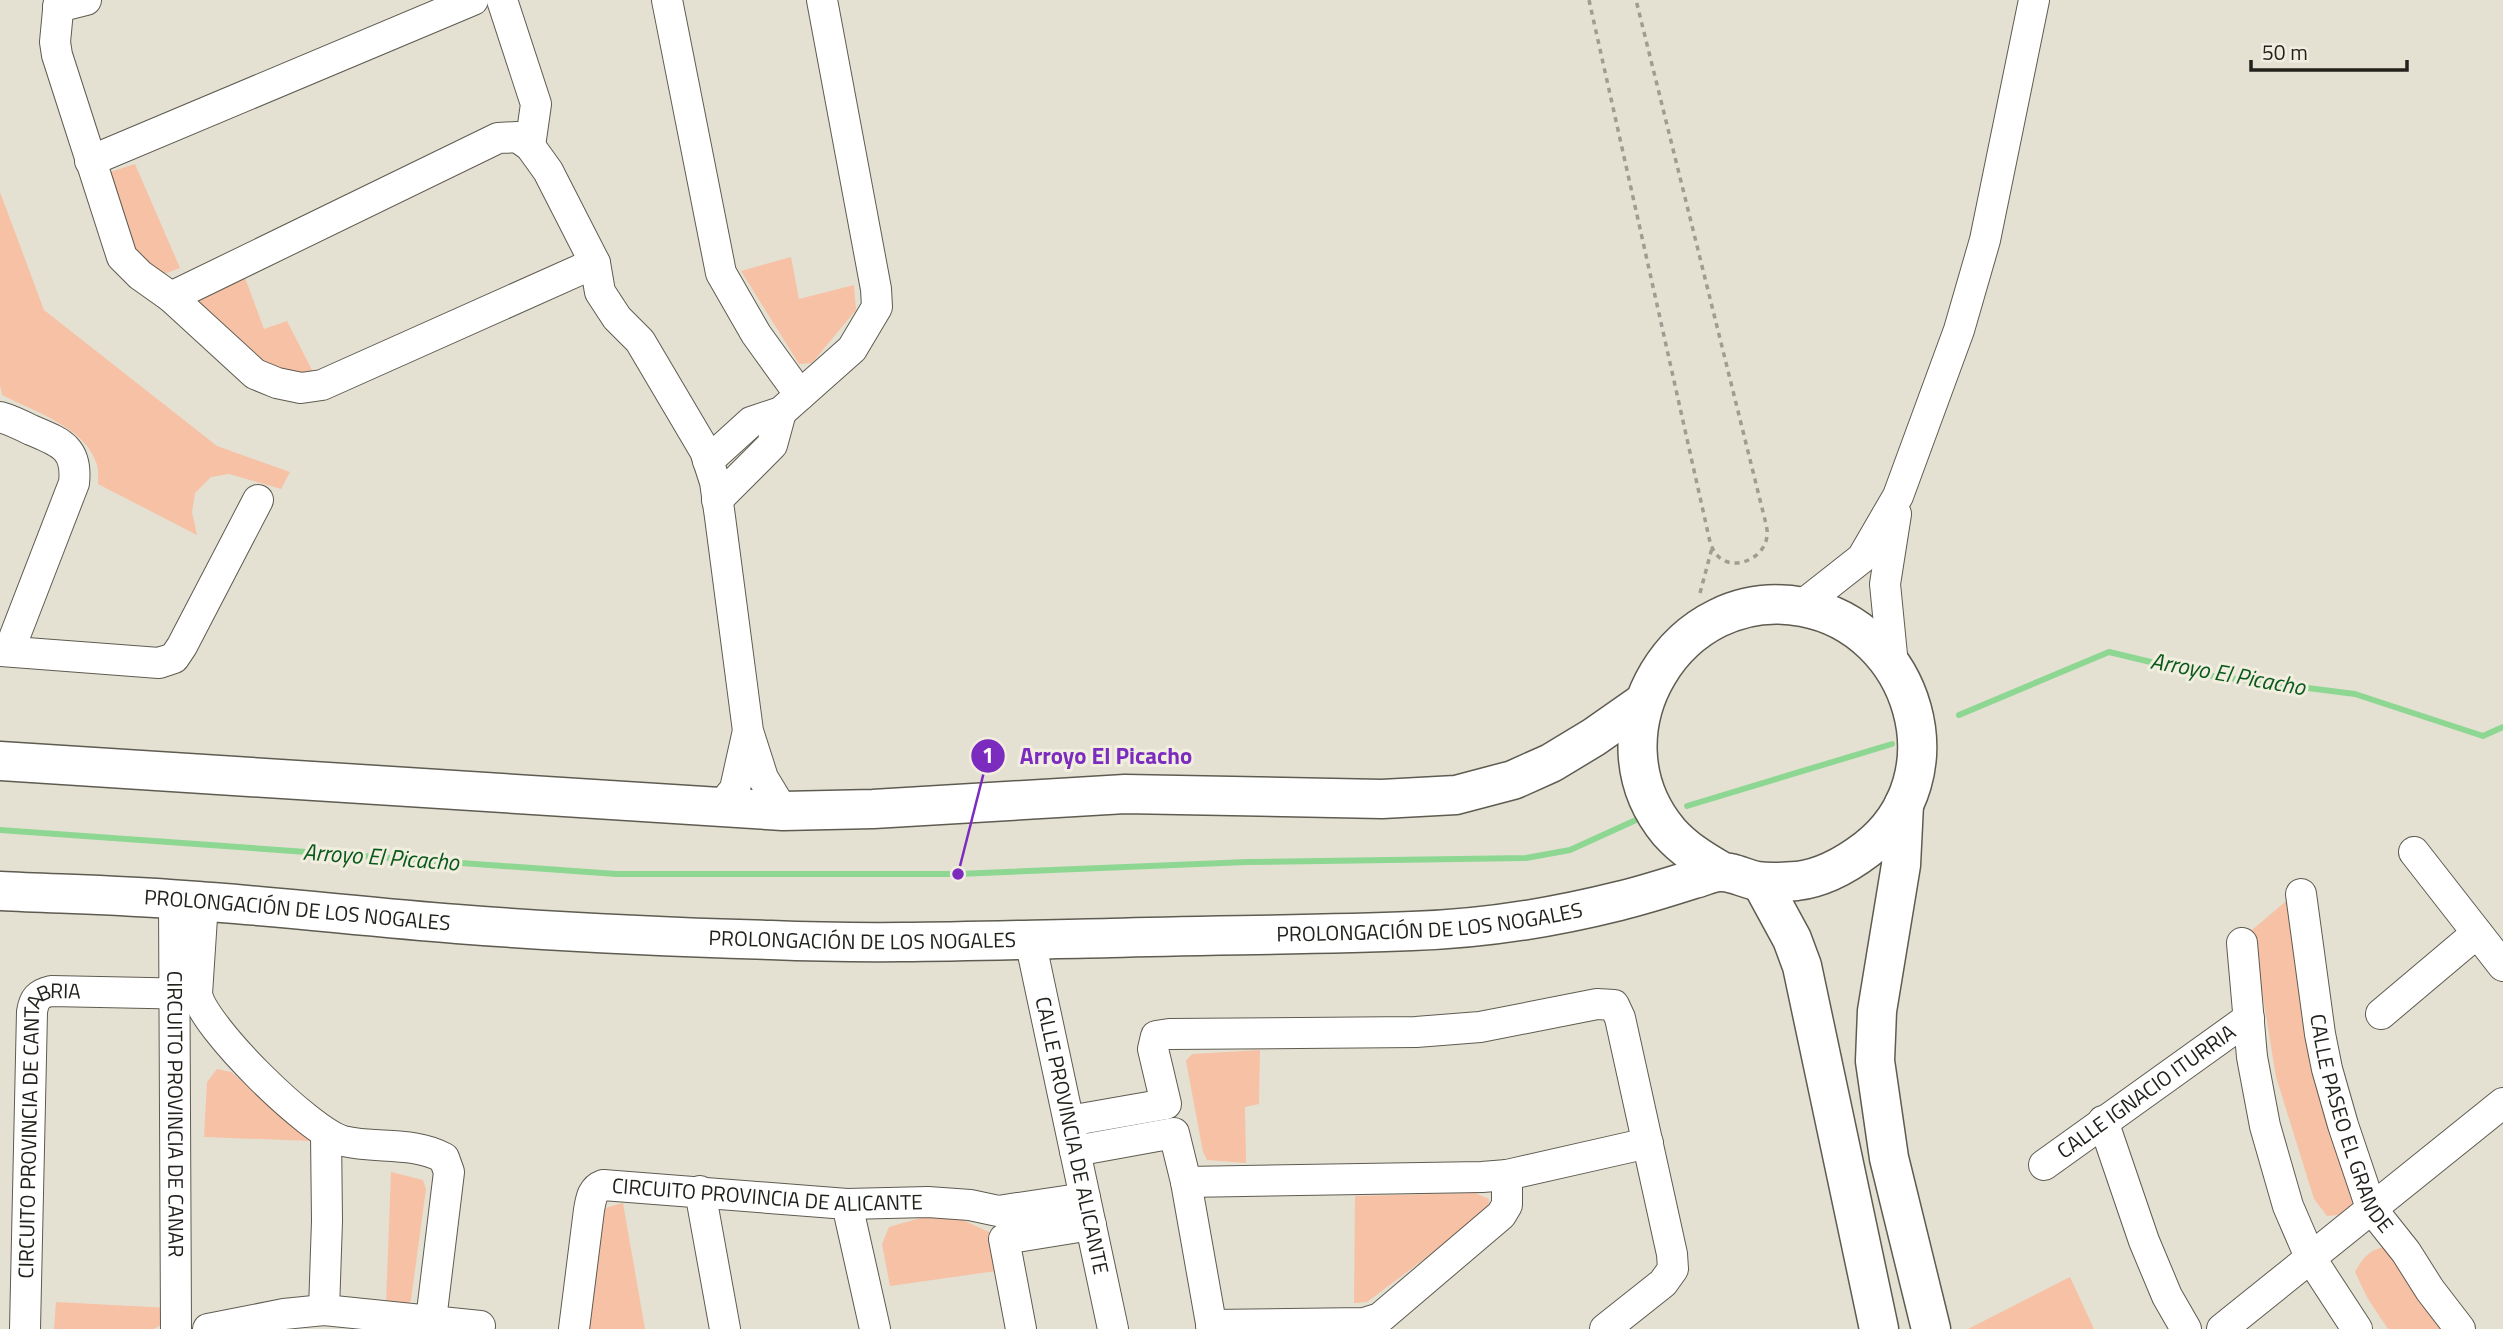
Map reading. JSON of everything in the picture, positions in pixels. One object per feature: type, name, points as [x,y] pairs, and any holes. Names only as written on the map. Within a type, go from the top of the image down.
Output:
[{"type":"main road","points":[[1777,604],[1801,607],[1829,614],[1853,627],[1875,644],[1893,665],[1907,691],[1915,719],[1916,758],[1913,777],[1903,804],[1879,840],[1845,866],[1804,881],[1761,882],[1721,871],[1692,854],[1668,830],[1650,802],[1640,769],[1637,735],[1644,702],[1654,679],[1667,658],[1685,640],[1710,622],[1751,607],[1777,604]]},
{"type":"main road","points":[[0,761],[783,811],[873,809],[1125,794],[1381,799],[1456,794],[1513,780],[1551,763],[1644,702]]},
{"type":"main road","points":[[1903,804],[1901,865],[1876,1023],[1875,1061],[1889,1158],[1931,1329]]},
{"type":"main road","name":"PROLONGACIÓN DE LOS NOGALES","points":[[0,891],[189,901],[462,924],[774,941],[889,942],[1463,929],[1558,915],[1626,900],[1721,871]]},
{"type":"main road","points":[[1761,882],[1792,939],[1802,966],[1879,1329]]},
{"type":"street","points":[[90,161],[473,0]]},
{"type":"street","points":[[502,0],[536,104],[530,146]]},
{"type":"street","points":[[667,0],[721,273],[756,334],[790,403],[772,445],[717,500]]},
{"type":"street","points":[[708,461],[751,422],[790,403],[852,349],[877,307],[876,289],[822,0]]},
{"type":"street","points":[[1801,607],[1862,558],[1898,496],[1959,330],[1985,240],[2034,0]]},
{"type":"street","points":[[68,2],[55,42],[57,55],[122,257],[133,269],[171,297],[255,374],[277,383],[301,388],[322,385],[595,263]]},
{"type":"street","points":[[171,297],[498,138],[517,137],[530,146],[548,171],[595,263],[600,292],[617,318],[640,341],[705,451],[717,500],[748,731],[763,778],[783,811]]},
{"type":"street","points":[[0,417],[59,443],[68,450],[74,460],[75,471],[74,483],[4,651],[148,662],[169,661],[182,646],[258,500]]},
{"type":"street","points":[[1893,665],[1885,584],[1898,496]]},
{"type":"street","points":[[720,808],[735,789],[748,731]]},
{"type":"street","points":[[2414,852],[2503,966]]},
{"type":"street","name":"CALLE PASEO EL GRANDE","points":[[2301,894],[2327,1069],[2371,1208],[2406,1252],[2430,1290],[2460,1329]]},
{"type":"street","name":"CIRCUITO PROVINCIA DE CANAR","points":[[176,1329],[189,901]]},
{"type":"street","points":[[2381,1014],[2477,933]]},
{"type":"street","name":"CALLE PROVINCIA DE ALICANTE","points":[[1030,940],[1113,1329]]},
{"type":"street","points":[[2242,943],[2252,1057],[2265,1126],[2288,1206],[2310,1257],[2357,1329]]},
{"type":"street","name":"CIRCUITO PROVINCIA DE CANTABRIA","points":[[25,1329],[33,1003],[42,993],[51,991],[186,994]]},
{"type":"street","points":[[186,994],[244,1059],[308,1121],[326,1134],[344,1141],[419,1149],[444,1158],[449,1172],[431,1320]]},
{"type":"street","points":[[1507,1175],[1507,1205],[1501,1215],[1380,1318],[1364,1323],[1212,1327],[1186,1182],[1153,1049],[1156,1036],[1416,1032],[1480,1027],[1597,1004],[1614,1005],[1620,1018],[1672,1254],[1673,1269],[1663,1283],[1605,1329]]},
{"type":"street","name":"CALLE IGNACIO ITURRIA","points":[[2044,1165],[2249,1018]]},
{"type":"street","points":[[2229,1327],[2310,1257],[2503,1103]]},
{"type":"street","points":[[1069,1121],[1166,1104]]},
{"type":"street","points":[[2103,1121],[2144,1241],[2167,1297],[2186,1329]]},
{"type":"street","points":[[1075,1152],[1174,1133]]},
{"type":"street","points":[[324,1310],[326,1134]]},
{"type":"street","points":[[1186,1182],[1507,1175],[1647,1143]]},
{"type":"street","name":"CIRCUITO PROVINCIA DE ALICANTE","points":[[574,1329],[589,1210],[597,1187],[612,1184],[847,1204],[928,1202],[970,1205],[1001,1225],[1088,1212]]},
{"type":"street","points":[[700,1191],[725,1329]]},
{"type":"street","points":[[847,1204],[874,1329]]},
{"type":"street","points":[[1001,1225],[1021,1329]]},
{"type":"street","points":[[208,1329],[284,1314],[324,1310],[480,1326]]},
{"type":"path","points":[[1589,0],[1712,548],[1700,597],[1710,622]]},
{"type":"path","points":[[1636,0],[1768,535],[1764,547],[1755,557],[1740,563],[1722,560],[1712,548]]},
{"type":"shaded area","points":[[135,164],[180,268],[161,275],[128,255],[110,172]]},
{"type":"shaded area","points":[[0,192],[44,310],[217,446],[290,472],[281,489],[229,474],[211,477],[195,493],[192,512],[197,535],[98,484],[97,464],[81,439],[56,421],[2,395]]},
{"type":"shaded area","points":[[791,257],[799,299],[854,285],[856,310],[812,363],[799,364],[741,271]]},
{"type":"shaded area","points":[[244,275],[264,329],[287,321],[313,372],[298,374],[267,364],[236,343],[197,309],[199,296]]},
{"type":"shaded area","points":[[2297,892],[2360,1196],[2350,1214],[2327,1216],[2314,1199],[2276,1077],[2252,930]]},
{"type":"shaded area","points":[[1260,1050],[1259,1104],[1245,1107],[1246,1163],[1207,1160],[1203,1152],[1186,1061],[1192,1054]]},
{"type":"shaded area","points":[[217,1069],[231,1072],[312,1141],[204,1137],[207,1082]]},
{"type":"shaded area","points":[[391,1172],[423,1180],[426,1189],[411,1300],[407,1306],[386,1304]]},
{"type":"shaded area","points":[[1475,1193],[1489,1199],[1488,1211],[1367,1302],[1354,1303],[1355,1196]]},
{"type":"shaded area","points":[[623,1203],[645,1329],[589,1329],[600,1213],[608,1207]]},
{"type":"shaded area","points":[[924,1217],[963,1220],[989,1232],[996,1271],[890,1286],[882,1244],[889,1227]]},
{"type":"shaded area","points":[[2383,1247],[2443,1329],[2388,1329],[2368,1299],[2355,1272],[2366,1256]]},
{"type":"shaded area","points":[[2070,1277],[2094,1329],[1968,1329]]},
{"type":"shaded area","points":[[56,1302],[170,1308],[166,1322],[154,1329],[54,1329]]},
{"type":"waterway","name":"Arroyo El Picacho","points":[[1959,715],[2109,652],[2205,675],[2355,694],[2483,736],[2503,727]]},
{"type":"waterway","name":"Arroyo El Picacho","points":[[1687,806],[1892,744]]},
{"type":"waterway","name":"Arroyo El Picacho","points":[[0,830],[616,874],[958,874],[1247,862],[1526,858],[1570,850],[1636,820]]},
{"type":"place","name":"Arroyo El Picacho","points":[[958,874]]}]
